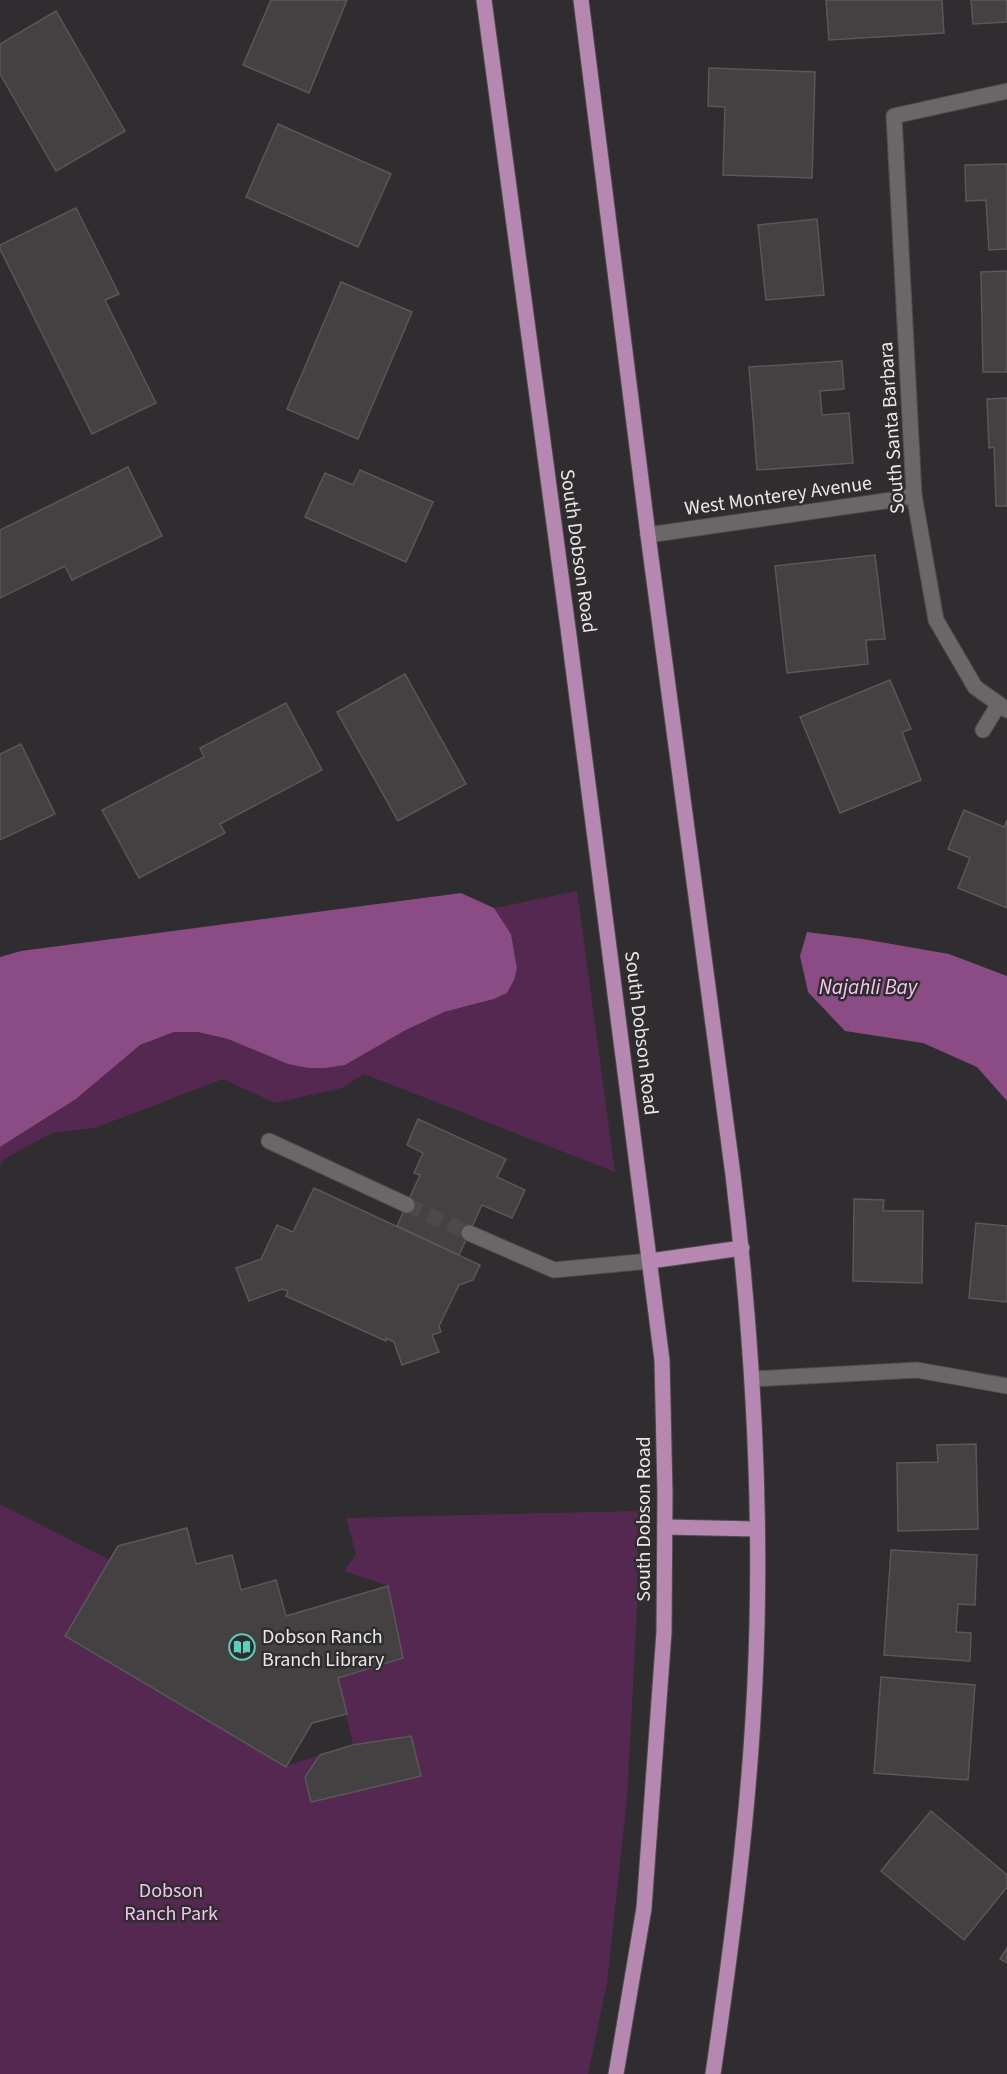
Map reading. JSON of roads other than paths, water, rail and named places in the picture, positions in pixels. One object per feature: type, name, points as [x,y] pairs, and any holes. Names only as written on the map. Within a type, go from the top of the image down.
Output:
[{"type":"main road","name":"South Dobson Road","points":[[484,0],[567,616],[662,1360],[664,1632],[644,1908],[616,2074]]},
{"type":"main road","points":[[580,0],[742,1248],[752,1379],[757,1529],[755,1681],[730,1956],[713,2074]]},
{"type":"main road","points":[[650,1261],[742,1248]]},
{"type":"main road","points":[[665,1527],[757,1529]]},
{"type":"street","name":"South Santa Barbara","points":[[1003,707],[975,687],[936,620],[914,495],[894,116],[1007,91]]},
{"type":"street","name":"West Monterey Avenue","points":[[648,535],[914,495]]},
{"type":"street","points":[[983,730],[1003,707]]},
{"type":"street","points":[[269,1141],[407,1205]]},
{"type":"street","points":[[470,1233],[554,1270],[650,1261]]},
{"type":"street","points":[[752,1379],[916,1370],[1007,1386]]},
{"type":"water","points":[[461,893],[494,908],[511,934],[517,968],[507,993],[494,999],[444,1012],[404,1031],[345,1065],[325,1068],[288,1064],[228,1039],[198,1032],[174,1032],[140,1045],[76,1099],[0,1147],[0,957],[21,951]]},
{"type":"water","name":"Najahli Bay","points":[[807,932],[949,954],[1007,976],[1007,1101],[977,1067],[923,1043],[845,1031],[808,992],[800,956]]},
{"type":"tunnel","points":[[407,1205],[469,1233]]},
{"type":"place","name":"Dobson Ranch Branch Library","points":[[242,1647]]},
{"type":"park label","name":"Dobson Ranch Park","points":[[171,1902]]}]
